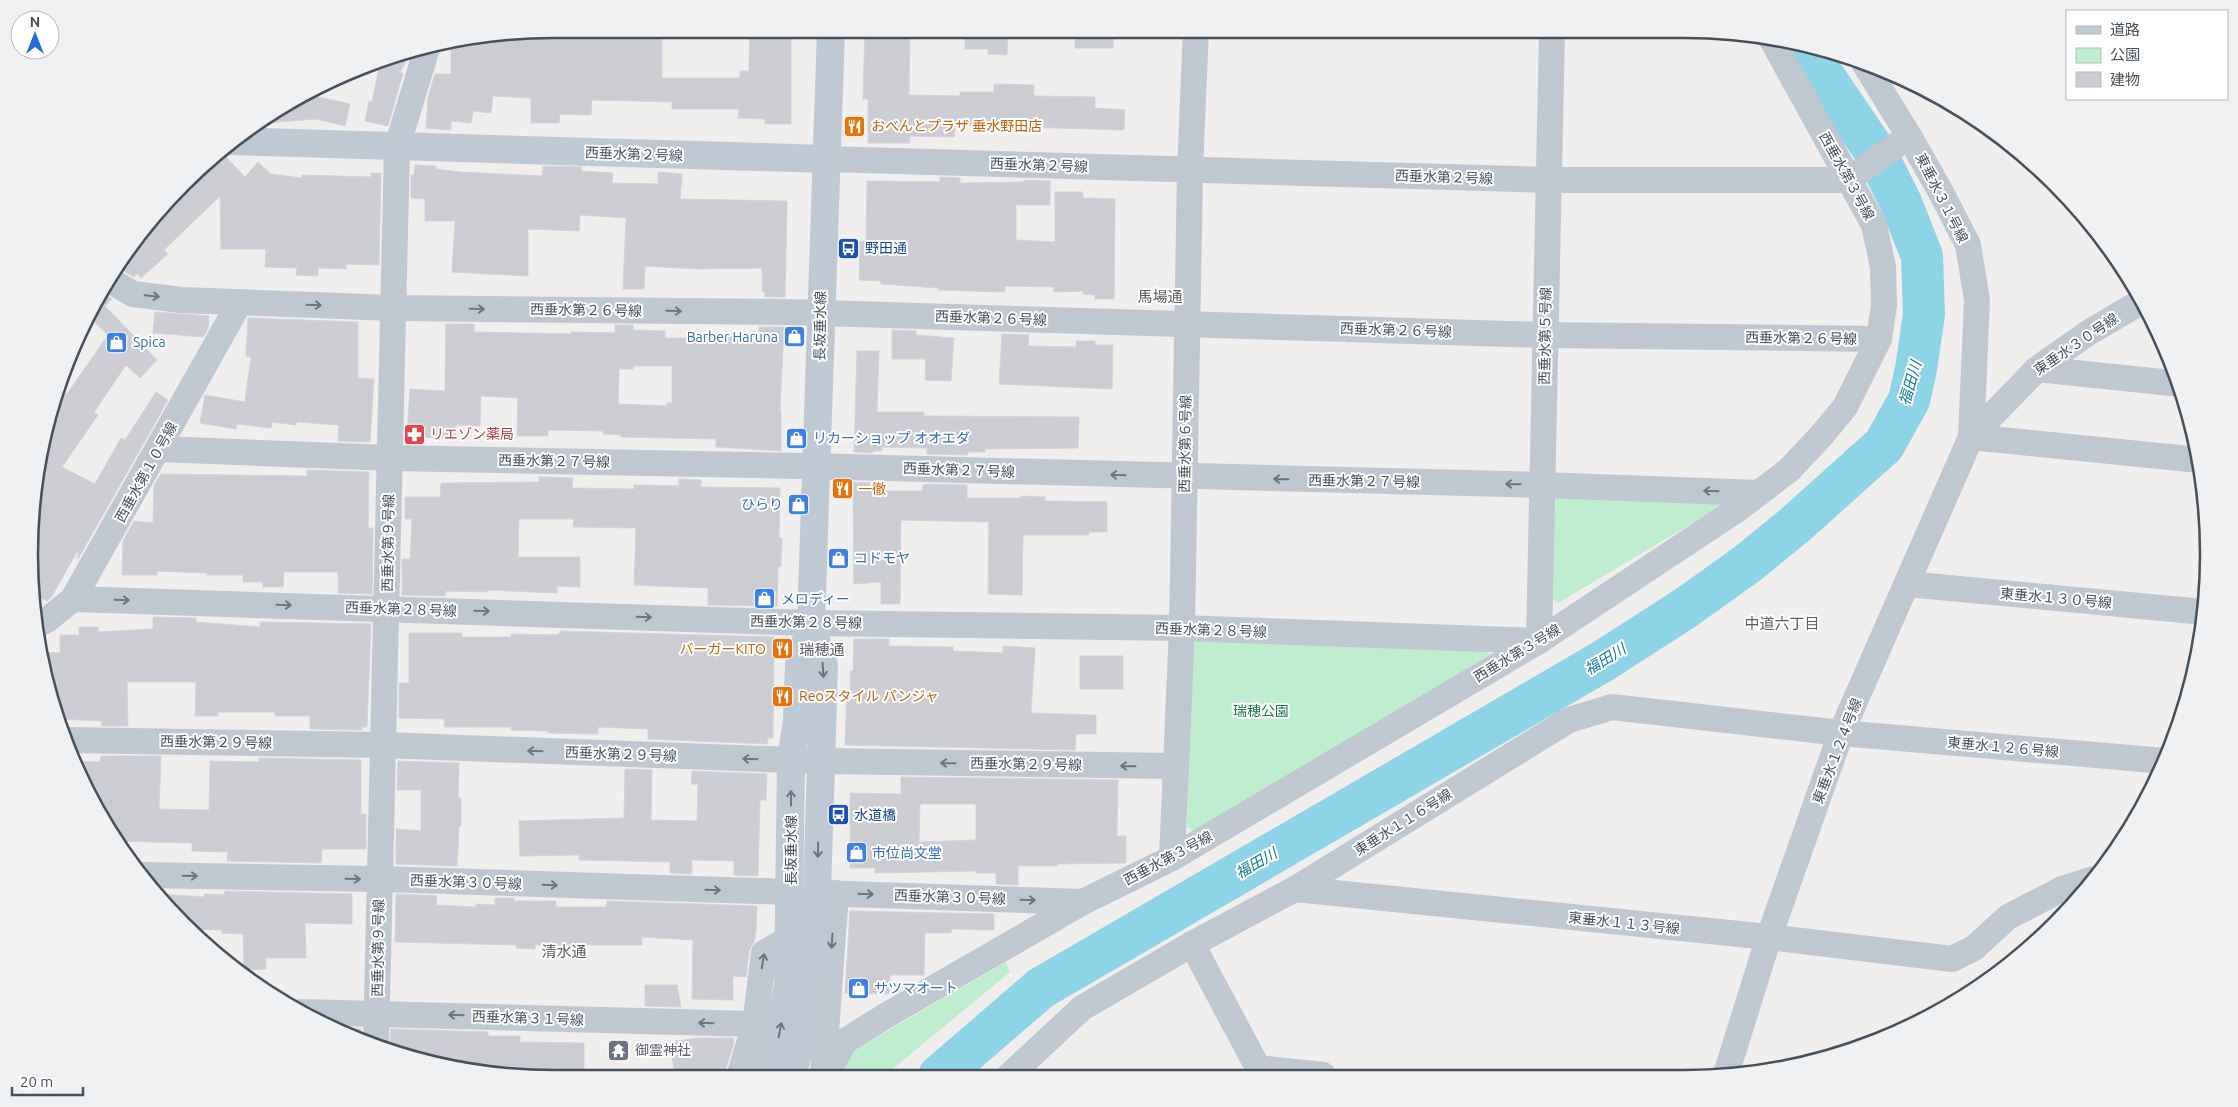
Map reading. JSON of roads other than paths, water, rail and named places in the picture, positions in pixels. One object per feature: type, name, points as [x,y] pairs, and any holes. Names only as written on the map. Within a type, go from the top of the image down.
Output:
[{"type":"main road","name":"長坂垂水線","points":[[768,1070],[776,1047],[788,986],[790,938],[814,892],[791,760],[797,720],[799,665],[811,623],[831,38]]},
{"type":"main road","name":"西垂水第２号線","points":[[243,141],[826,159]]},
{"type":"main road","name":"長坂垂水線","points":[[793,1070],[799,1052],[810,988],[824,666],[811,623]]},
{"type":"street","name":"西垂水第６号線","points":[[1172,858],[1182,628],[1190,170],[1196,38]]},
{"type":"street","name":"西垂水第５号線","points":[[1539,641],[1552,38]]},
{"type":"street","name":"西垂水第３号線","points":[[828,1070],[845,1041],[1083,902],[1172,858],[1539,641],[1759,493],[1789,470],[1845,407],[1879,339],[1884,305],[1883,267],[1874,225],[1775,45]]},
{"type":"street","name":"西垂水第９号線","points":[[376,1038],[397,147],[425,54]]},
{"type":"street","name":"東垂水３１号線","points":[[1870,72],[1910,136],[1968,245],[1977,300],[1972,436]]},
{"type":"street","points":[[1848,180],[1910,136]]},
{"type":"street","name":"西垂水第２号線","points":[[826,159],[1549,180],[1848,180]]},
{"type":"street","name":"西垂水第２６号線","points":[[114,283],[133,294],[181,300],[393,308],[820,314],[1545,335],[1879,339]]},
{"type":"street","name":"西垂水第１０号線","points":[[42,622],[73,599],[159,450],[240,302]]},
{"type":"street","name":"東垂水３０号線","points":[[1972,436],[2037,369],[2088,332],[2136,305]]},
{"type":"street","points":[[2037,369],[2171,383]]},
{"type":"street","points":[[1972,436],[2192,459]]},
{"type":"street","name":"東垂水１２４号線","points":[[1728,1067],[1769,937],[1841,733],[1972,436]]},
{"type":"street","name":"西垂水第２７号線","points":[[159,450],[390,458],[817,466],[1542,485],[1759,493]]},
{"type":"street","name":"東垂水１３０号線","points":[[1907,584],[2197,611]]},
{"type":"street","name":"西垂水第２８号線","points":[[73,599],[811,623],[1182,628],[1539,641]]},
{"type":"street","name":"東垂水１１６号線","points":[[1015,1070],[1082,1008],[1192,944],[1295,889],[1568,720],[1612,707],[1841,733]]},
{"type":"street","name":"東垂水１２６号線","points":[[1841,733],[2157,760]]},
{"type":"street","name":"西垂水第２９号線","points":[[73,740],[383,745],[820,761],[1176,766]]},
{"type":"street","name":"西垂水第３０号線","points":[[150,875],[380,879],[1083,902]]},
{"type":"street","name":"東垂水１１３号線","points":[[1295,889],[1769,937],[1952,958],[1974,948],[2008,917],[2062,889],[2082,882]]},
{"type":"street","points":[[814,892],[824,1070]]},
{"type":"street","points":[[741,1070],[755,1024],[764,953],[790,938]]},
{"type":"street","points":[[1192,944],[1257,1070]]},
{"type":"street","name":"西垂水第３１号線","points":[[318,1012],[755,1024]]},
{"type":"waterway","name":"福田川","points":[[946,1070],[1041,988],[1603,661],[1684,609],[1747,564],[1796,524],[1884,445],[1909,400],[1916,369],[1924,314],[1922,256],[1901,203],[1876,153],[1821,72],[1814,54]]},
{"type":"place","name":"おべんとプラザ 垂水野田店","points":[[855,126]]},
{"type":"place","name":"野田通","points":[[849,248]]},
{"type":"place","name":"Barber Haruna","points":[[794,337]]},
{"type":"place","name":"Spica","points":[[117,342]]},
{"type":"place","name":"リエゾン薬局","points":[[414,434]]},
{"type":"place","name":"リカーショップ オオエダ","points":[[797,438]]},
{"type":"place","name":"一徹","points":[[842,489]]},
{"type":"place","name":"ひらり","points":[[799,504]]},
{"type":"place","name":"コドモヤ","points":[[838,558]]},
{"type":"place","name":"メロディー","points":[[765,599]]},
{"type":"place","name":"バーガーKITO","points":[[782,649]]},
{"type":"place","name":"Reoスタイル パンジャ","points":[[783,696]]},
{"type":"place","name":"水道橋","points":[[838,815]]},
{"type":"place","name":"市位尚文堂","points":[[856,853]]},
{"type":"place","name":"サツマオート","points":[[858,988]]},
{"type":"place","name":"御霊神社","points":[[619,1050]]},
{"type":"district","name":"馬場通","points":[[1160,296]]},
{"type":"district","name":"中道六丁目","points":[[1782,623]]},
{"type":"district","name":"瑞穂通","points":[[822,649]]},
{"type":"district","name":"清水通","points":[[564,951]]},
{"type":"park label","name":"瑞穂公園","points":[[1261,711]]}]
